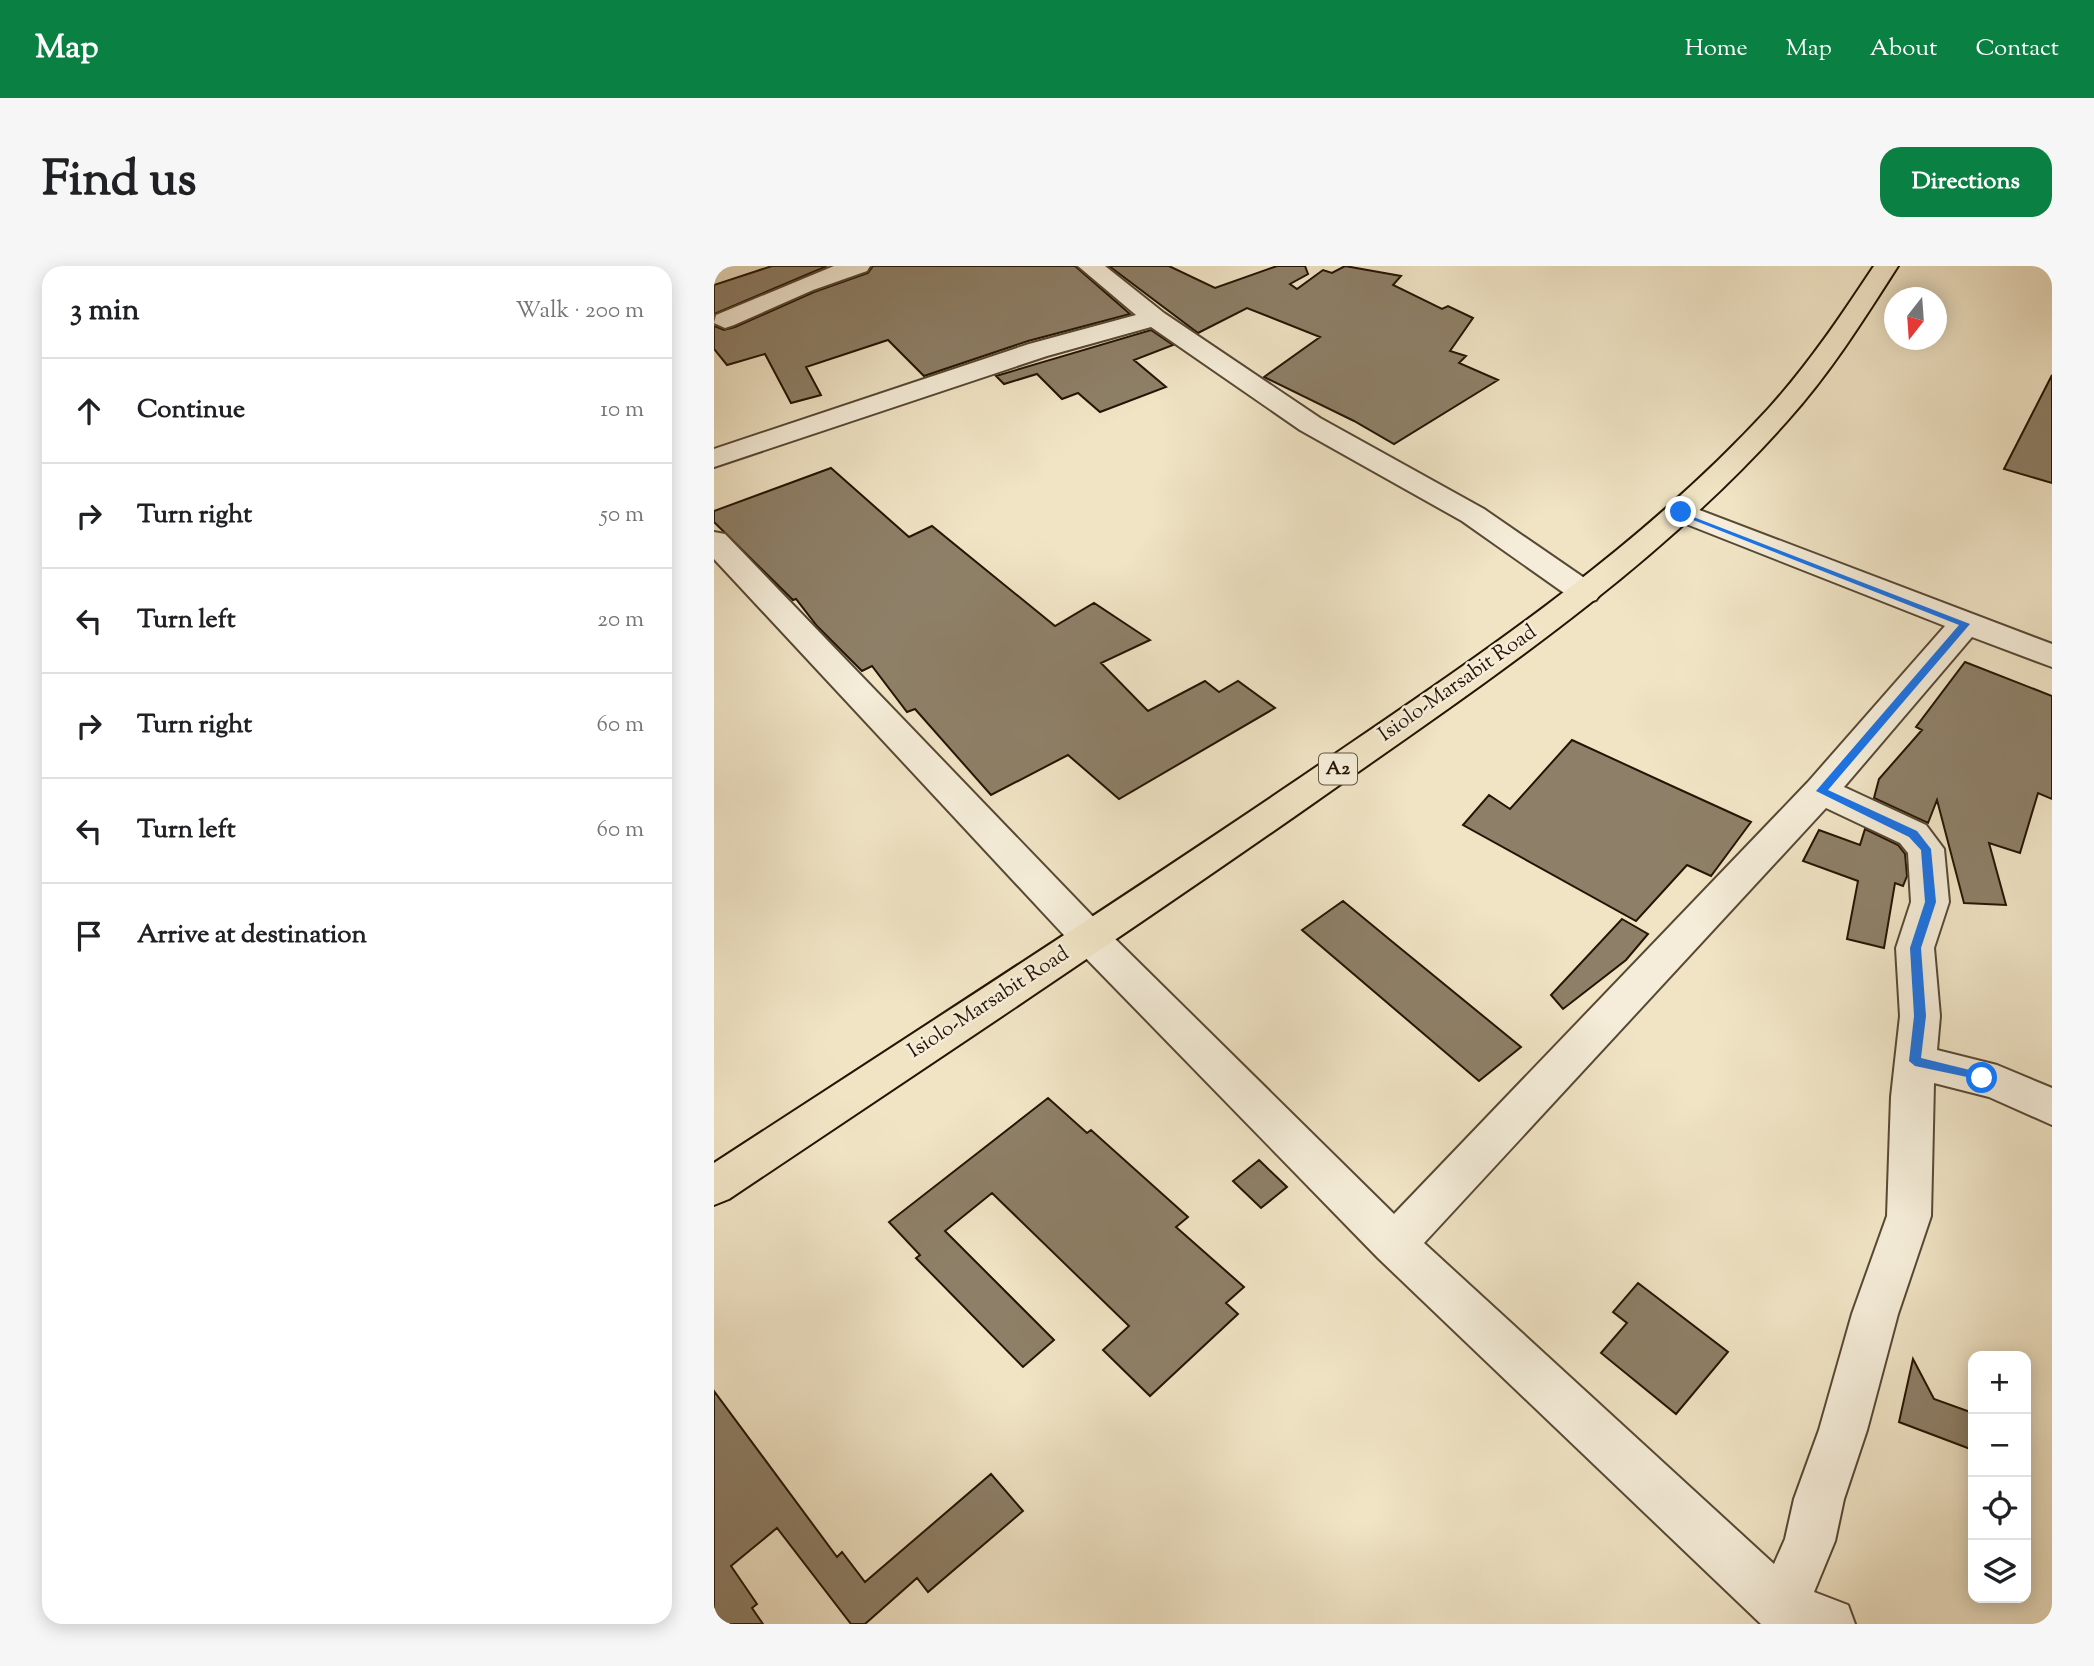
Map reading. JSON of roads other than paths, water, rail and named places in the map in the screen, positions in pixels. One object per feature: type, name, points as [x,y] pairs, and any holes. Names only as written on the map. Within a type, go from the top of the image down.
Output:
[{"type":"highway","name":"Isiolo-Marsabit Road","points":[[714,1186],[1252,831],[1585,593],[1681,512],[1772,423],[1847,326],[1886,266]]},
{"type":"street","points":[[779,266],[804,285]]},
{"type":"street","points":[[725,320],[804,285],[858,266]]},
{"type":"street","points":[[1090,266],[1155,318],[1310,424],[1473,515],[1585,593]]},
{"type":"street","points":[[714,458],[1038,349],[1155,318]]},
{"type":"street","points":[[1681,512],[2052,656]]},
{"type":"street","points":[[718,551],[1089,937],[1394,1244],[1785,1615],[1829,1624]]},
{"type":"street","points":[[1394,1244],[1821,791],[1965,624]]},
{"type":"street","points":[[1785,1615],[1810,1541],[1819,1499],[1843,1430],[1875,1314],[1909,1216],[1915,1061],[1920,1016],[1916,948],[1930,902],[1926,849],[1913,834],[1821,791]]},
{"type":"street","points":[[1915,1061],[1997,1082],[2052,1107]]}]
